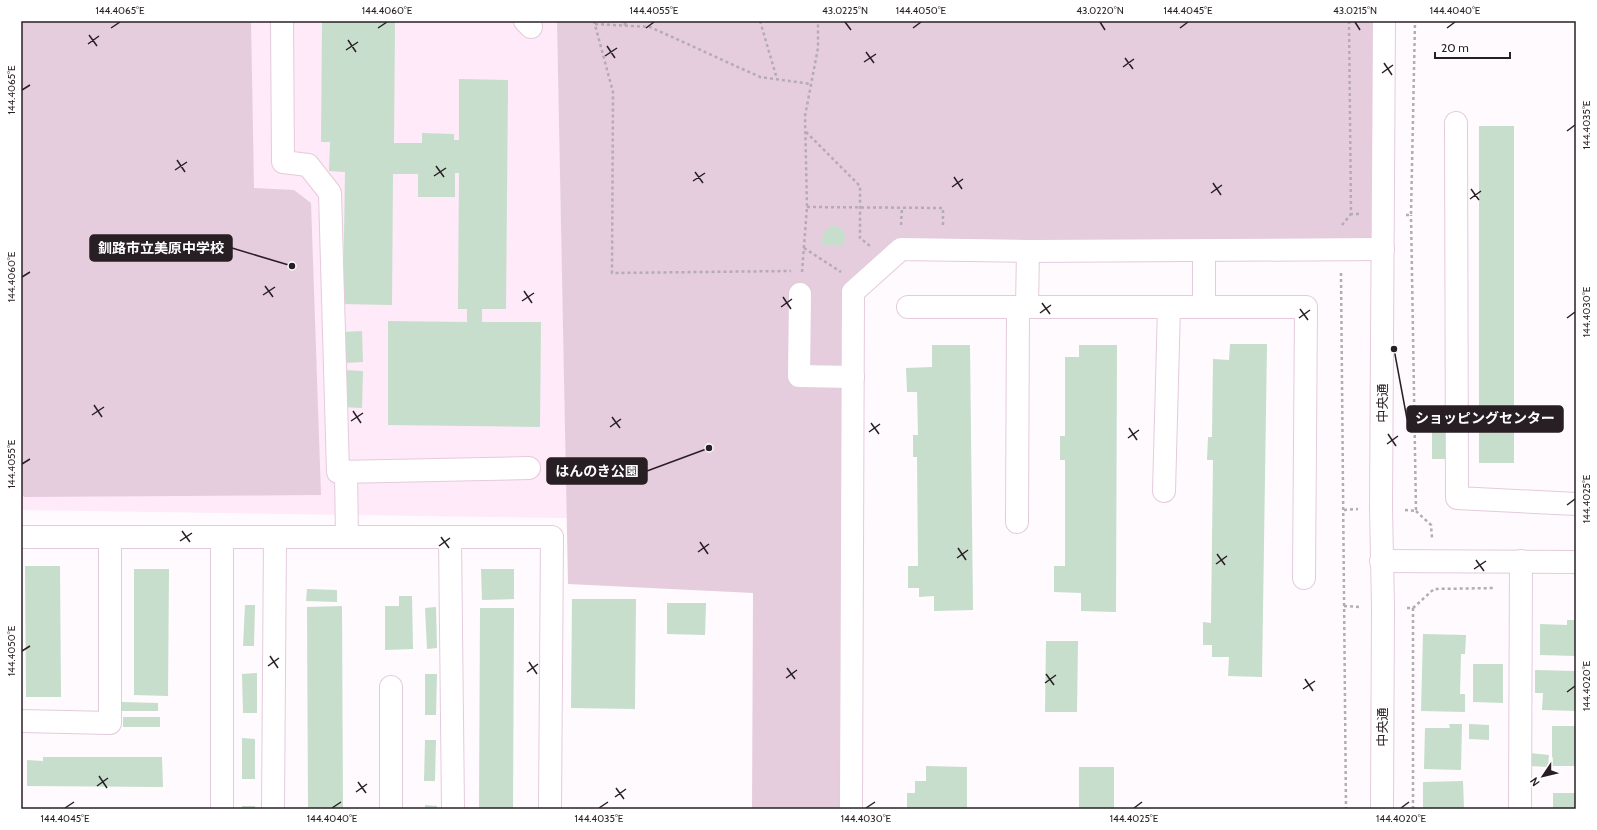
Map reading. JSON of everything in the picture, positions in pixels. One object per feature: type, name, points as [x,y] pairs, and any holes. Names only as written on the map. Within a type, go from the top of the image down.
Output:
[{"type":"street","points":[[282,21],[283,162],[308,165],[330,193],[338,472],[529,468]]},
{"type":"street","name":"中央通","points":[[1382,809],[1381,508],[1384,21]]},
{"type":"street","points":[[1456,123],[1457,498],[1576,504]]},
{"type":"street","points":[[851,809],[853,292],[901,249],[1028,251],[1383,249]]},
{"type":"street","points":[[1204,250],[1204,307]]},
{"type":"street","points":[[1017,522],[1022,307],[1028,251]]},
{"type":"street","points":[[800,294],[799,376],[853,377]]},
{"type":"street","points":[[908,307],[1306,308],[1304,578]]},
{"type":"street","points":[[1164,491],[1169,307]]},
{"type":"street","points":[[346,472],[347,537]]},
{"type":"street","points":[[21,537],[552,537],[550,809]]},
{"type":"street","points":[[21,721],[110,724],[110,537]]},
{"type":"street","points":[[222,537],[222,809]]},
{"type":"street","points":[[273,809],[275,537]]},
{"type":"street","points":[[450,537],[453,809]]},
{"type":"street","points":[[1381,561],[1576,562]]},
{"type":"street","points":[[1520,809],[1521,561]]},
{"type":"street","points":[[391,687],[391,809]]},
{"type":"path","points":[[623,26],[628,21]]},
{"type":"path","points":[[760,21],[778,79]]},
{"type":"path","points":[[811,84],[760,77],[650,27],[595,23],[613,92],[612,273],[802,271],[807,207],[805,116],[818,48],[818,21]]},
{"type":"path","points":[[1346,809],[1341,249],[1338,231],[1351,214],[1349,21]]},
{"type":"path","points":[[1381,508],[1416,511],[1411,215],[1415,21]]},
{"type":"path","points":[[805,132],[860,186],[860,238],[874,250]]},
{"type":"path","points":[[807,207],[943,208],[944,230]]},
{"type":"path","points":[[901,230],[902,207]]},
{"type":"path","points":[[1351,214],[1411,215]]},
{"type":"path","points":[[804,248],[843,274]]},
{"type":"path","points":[[1382,607],[1413,608],[1434,589],[1521,587]]},
{"type":"path","points":[[1413,608],[1413,809]]},
{"type":"shaded area","points":[[21,21],[556,21],[567,518],[21,510]]},
{"type":"shaded area","points":[[21,21],[251,21],[254,188],[294,190],[311,203],[321,495],[24,497],[21,493]]},
{"type":"shaded area","points":[[556,21],[1384,21],[1383,249],[901,249],[853,292],[851,809],[752,809],[753,593],[568,584]]},
{"type":"building","points":[[322,21],[395,21],[394,143],[422,143],[422,133],[454,134],[454,140],[459,140],[459,79],[508,80],[506,309],[482,309],[482,322],[541,322],[540,427],[388,425],[388,321],[467,322],[467,309],[458,309],[459,173],[455,173],[455,197],[418,197],[418,174],[393,174],[392,305],[343,304],[345,172],[329,171],[330,142],[321,142]]},
{"type":"building","points":[[1479,126],[1514,126],[1514,463],[1479,463]]},
{"type":"building","points":[[831,226],[837,226],[842,229],[845,234],[844,246],[822,245],[823,233]]},
{"type":"building","points":[[362,331],[363,362],[344,363],[344,332]]},
{"type":"building","points":[[1230,344],[1267,344],[1262,677],[1228,676],[1229,657],[1212,657],[1212,645],[1203,645],[1203,622],[1211,623],[1213,460],[1207,460],[1208,437],[1212,437],[1213,359],[1229,360]]},
{"type":"building","points":[[932,345],[970,345],[973,610],[934,611],[934,596],[919,597],[919,588],[908,588],[908,566],[918,566],[917,457],[913,457],[913,435],[918,435],[917,392],[907,392],[906,368],[932,367]]},
{"type":"building","points":[[1079,345],[1117,345],[1116,612],[1081,611],[1081,593],[1054,592],[1054,566],[1065,566],[1065,460],[1060,460],[1060,436],[1065,436],[1065,357],[1079,357]]},
{"type":"building","points":[[343,370],[363,371],[362,408],[343,407]]},
{"type":"building","points":[[1432,431],[1446,431],[1445,459],[1432,459]]},
{"type":"building","points":[[25,566],[60,566],[61,697],[26,697]]},
{"type":"building","points":[[134,569],[169,569],[168,696],[134,695]]},
{"type":"building","points":[[481,569],[514,569],[514,599],[482,600]]},
{"type":"building","points":[[307,589],[337,590],[337,602],[306,601]]},
{"type":"building","points":[[399,596],[412,596],[413,649],[385,650],[385,606],[399,606]]},
{"type":"building","points":[[572,599],[636,599],[635,709],[571,708]]},
{"type":"building","points":[[667,603],[706,603],[705,635],[667,634]]},
{"type":"building","points":[[245,605],[255,605],[254,646],[243,646]]},
{"type":"building","points":[[342,606],[343,809],[308,809],[307,607]]},
{"type":"building","points":[[436,607],[437,648],[427,649],[425,608]]},
{"type":"building","points":[[480,608],[514,608],[513,809],[479,809]]},
{"type":"building","points":[[1567,620],[1576,620],[1576,656],[1540,655],[1540,624],[1567,625]]},
{"type":"building","points":[[1423,634],[1466,635],[1465,654],[1461,654],[1460,694],[1465,694],[1465,712],[1421,711]]},
{"type":"building","points":[[1046,641],[1078,641],[1077,712],[1045,712]]},
{"type":"building","points":[[1473,664],[1503,664],[1503,703],[1473,702]]},
{"type":"building","points":[[1535,670],[1576,671],[1576,711],[1542,710],[1543,693],[1535,693]]},
{"type":"building","points":[[257,673],[257,713],[243,713],[242,674]]},
{"type":"building","points":[[425,674],[437,674],[436,715],[425,715]]},
{"type":"building","points":[[121,702],[158,703],[158,711],[121,711]]},
{"type":"building","points":[[123,717],[160,717],[160,727],[123,727]]},
{"type":"building","points":[[1449,724],[1462,724],[1461,770],[1424,769],[1425,728],[1450,728]]},
{"type":"building","points":[[1469,724],[1489,725],[1489,740],[1469,739]]},
{"type":"building","points":[[1552,726],[1576,726],[1576,766],[1552,766]]},
{"type":"building","points":[[242,738],[255,739],[255,779],[242,779]]},
{"type":"building","points":[[425,740],[436,740],[435,781],[424,781]]},
{"type":"building","points":[[1530,753],[1549,755],[1548,767],[1530,766]]},
{"type":"building","points":[[43,757],[162,757],[163,787],[27,786],[27,760],[43,761]]},
{"type":"building","points":[[926,766],[967,767],[967,809],[907,809],[907,793],[915,793],[915,781],[926,781]]},
{"type":"building","points":[[1079,767],[1114,767],[1114,809],[1079,809]]},
{"type":"building","points":[[1463,781],[1464,809],[1423,809],[1423,782]]},
{"type":"building","points":[[1553,793],[1576,793],[1576,809],[1553,809]]},
{"type":"building","points":[[425,805],[437,806],[437,809],[425,809]]},
{"type":"building","points":[[242,806],[255,806],[255,809],[242,809]]},
{"type":"place","name":"釧路市立美原中学校","points":[[292,266]]},
{"type":"place","name":"ショッピングセンター","points":[[1394,349]]},
{"type":"place","name":"はんのき公園","points":[[709,448]]}]
